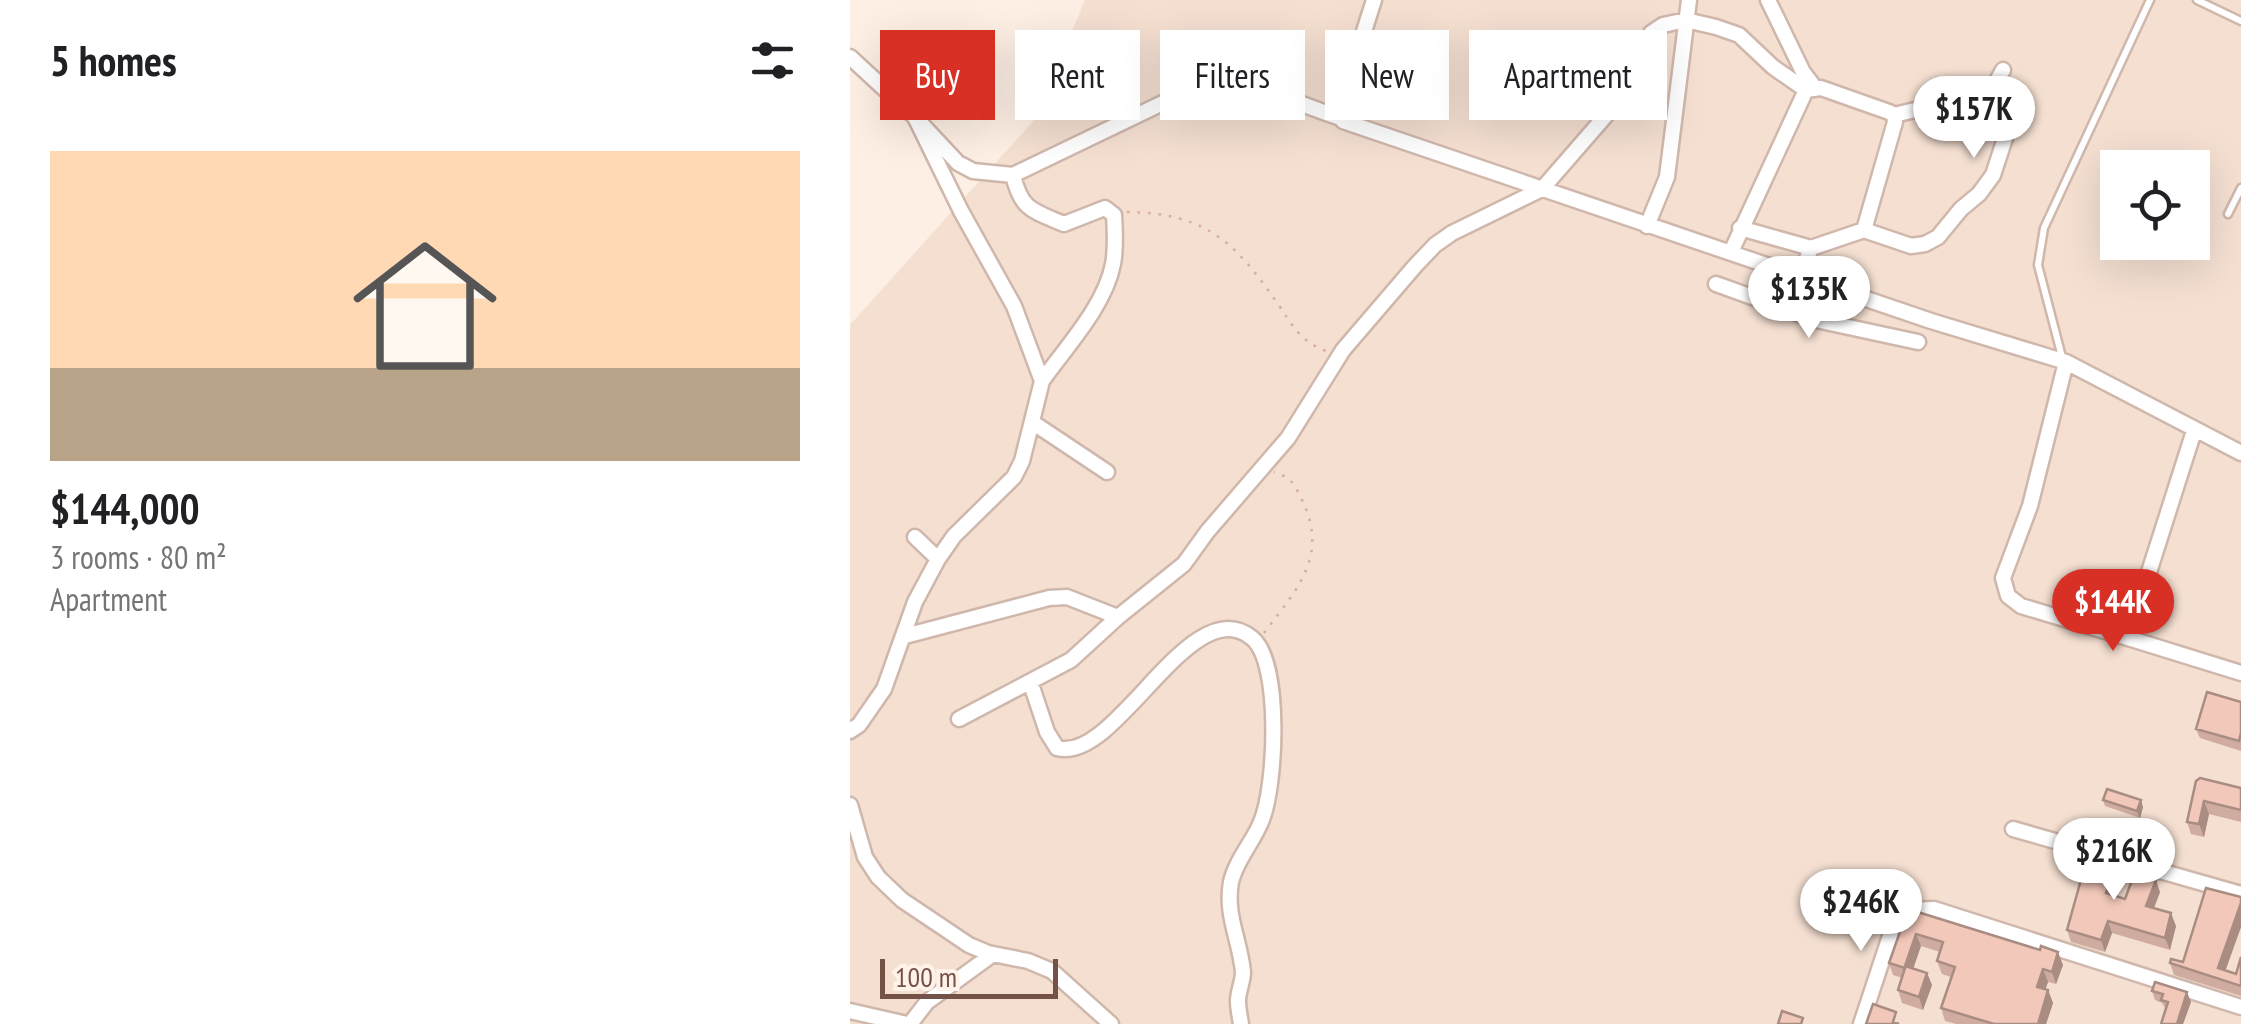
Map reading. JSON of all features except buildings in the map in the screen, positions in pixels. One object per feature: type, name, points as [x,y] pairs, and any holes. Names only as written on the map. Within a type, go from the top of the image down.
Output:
[{"type":"street","points":[[1365,30],[1374,0]]},
{"type":"street","points":[[1647,226],[1667,177],[1689,0]]},
{"type":"street","points":[[1768,0],[1810,89]]},
{"type":"street","points":[[958,719],[1071,660],[1184,564],[1288,438],[1343,350],[1435,244],[1476,218],[1542,189],[1628,90],[1651,33],[1663,25],[1686,20],[1738,36],[1810,89],[1894,116],[1991,92],[2002,70]]},
{"type":"street","points":[[850,58],[880,85]]},
{"type":"street","points":[[919,120],[958,163],[973,171],[1013,175],[1198,86],[1217,82],[1242,86],[1325,114]]},
{"type":"street","points":[[1731,252],[1810,89]]},
{"type":"street","points":[[1740,228],[1810,248],[1864,230],[1911,246],[1938,237],[1992,176],[2009,126],[2003,107],[1991,92]]},
{"type":"street","points":[[1864,230],[1894,116]]},
{"type":"street","points":[[917,120],[961,211],[1014,306],[1042,381]]},
{"type":"street","points":[[1344,120],[1647,226],[2064,361],[2241,454]]},
{"type":"street","points":[[850,731],[859,725],[884,689],[915,602],[938,559],[954,536],[1014,477],[1022,461],[1042,381],[1109,279],[1114,254],[1113,212],[1105,208],[1064,224],[1026,208],[1013,175]]},
{"type":"street","points":[[1800,277],[1810,248]]},
{"type":"street","points":[[1716,284],[1816,320],[1918,342]]},
{"type":"street","points":[[2064,361],[2030,506],[2002,578],[2008,596],[2022,606],[2241,673]]},
{"type":"street","points":[[1032,422],[1107,472]]},
{"type":"street","points":[[2128,638],[2194,431]]},
{"type":"street","points":[[916,538],[938,559]]},
{"type":"street","points":[[904,636],[1067,596],[1118,617]]},
{"type":"street","points":[[1031,684],[1047,732],[1056,748],[1068,752],[1139,700],[1171,660],[1205,636],[1242,631],[1256,642],[1272,696],[1271,787],[1262,820],[1231,880],[1228,906],[1242,966],[1238,999],[1241,1024]]},
{"type":"street","points":[[850,805],[866,858],[878,877],[902,900],[969,945],[1052,971],[1112,1024]]},
{"type":"street","points":[[2013,829],[2241,894]]},
{"type":"street","points":[[1861,1024],[1895,921],[1905,911],[1917,909],[1934,910],[2241,1008]]},
{"type":"street","points":[[850,1012],[908,1024],[927,1002],[993,954]]},
{"type":"lane","points":[[2064,361],[2038,265],[2044,228],[2150,0]]},
{"type":"lane","points":[[2197,0],[2241,21]]},
{"type":"lane","points":[[2228,214],[2241,188]]},
{"type":"path","points":[[1113,212],[1184,218],[1211,230],[1232,244],[1302,340],[1325,351],[1343,350]]},
{"type":"path","points":[[1256,642],[1302,582],[1314,541],[1309,512],[1294,484],[1284,475],[1262,468]]},
{"type":"shaded area","points":[[1085,0],[2241,0],[2241,1024],[850,1024],[850,325],[1034,120],[1140,120],[1140,30],[1073,30]]}]
